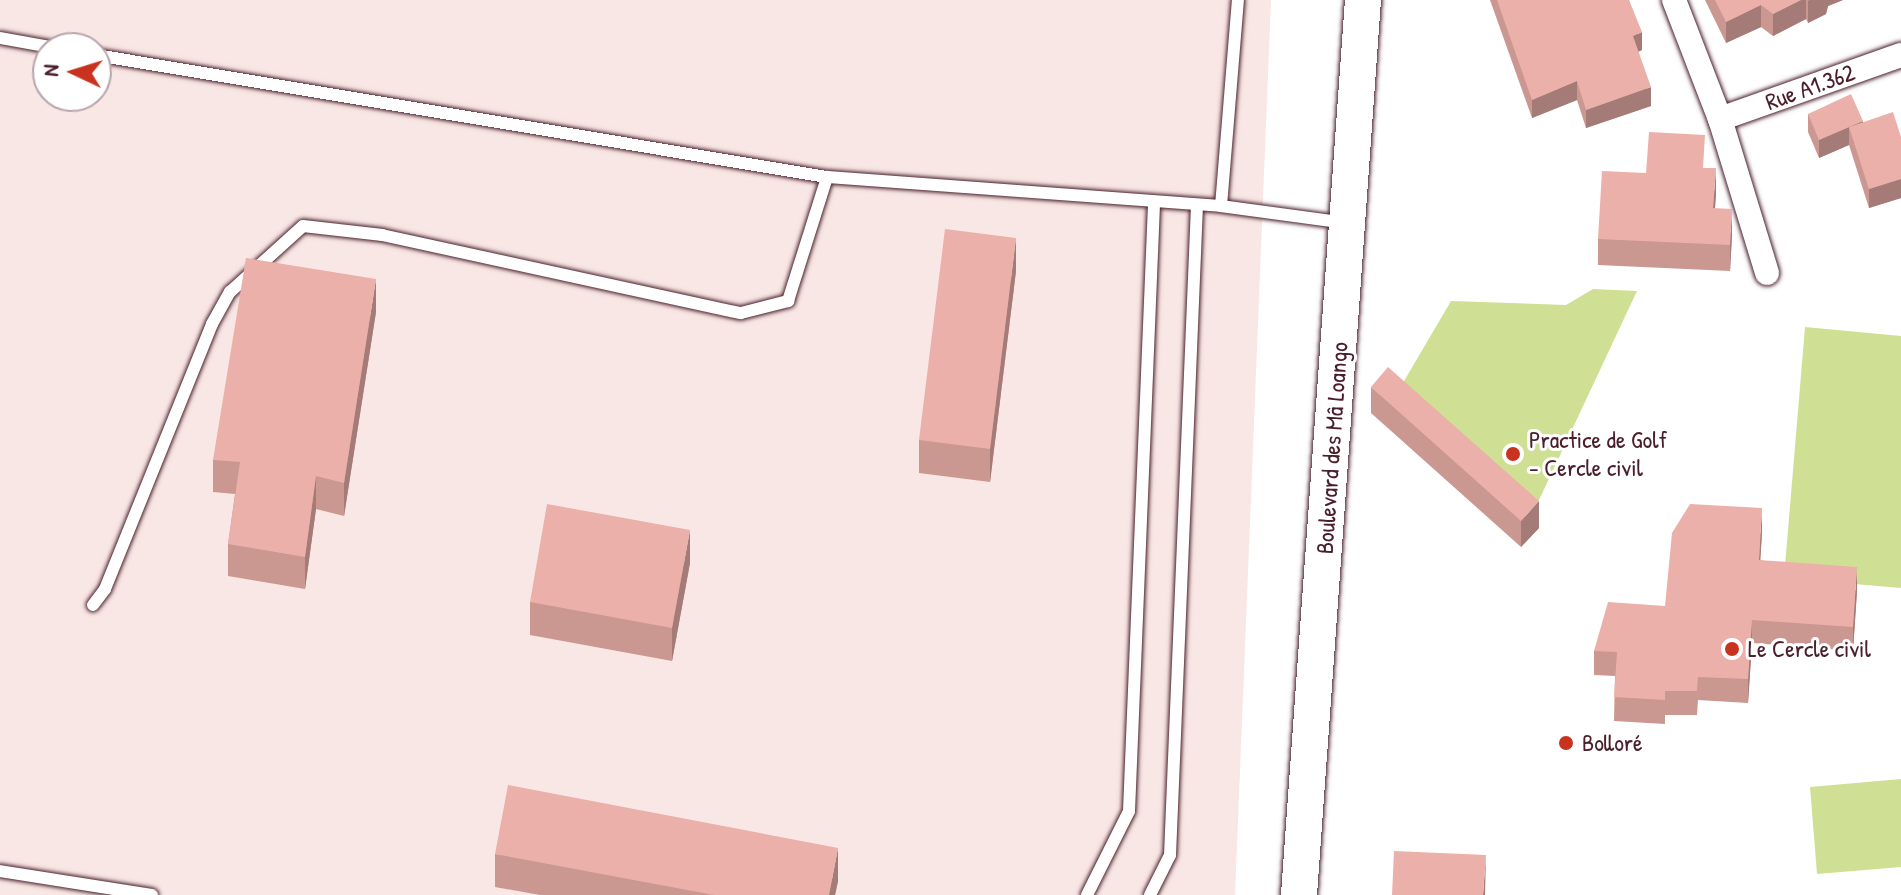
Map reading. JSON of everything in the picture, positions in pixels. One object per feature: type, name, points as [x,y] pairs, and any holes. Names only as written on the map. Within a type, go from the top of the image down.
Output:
[{"type":"street","name":"Boulevard des Mâ Loango","points":[[1299,895],[1363,0]]},
{"type":"street","points":[[1674,0],[1720,119],[1767,273]]},
{"type":"street","name":"Rue A1.362","points":[[1720,119],[1901,55]]},
{"type":"lane","points":[[1221,206],[1238,0]]},
{"type":"lane","points":[[0,38],[32,44]]},
{"type":"lane","points":[[112,58],[827,177],[1154,204],[1221,206],[1349,224]]},
{"type":"lane","points":[[93,605],[105,589],[212,324],[230,292],[303,226],[382,235],[741,313],[788,301],[827,177]]},
{"type":"lane","points":[[1087,895],[1129,811],[1154,204]]},
{"type":"lane","points":[[1150,895],[1170,855],[1197,206]]},
{"type":"lane","points":[[0,871],[152,895]]},
{"type":"shaded area","points":[[0,0],[1271,0],[1235,895],[0,895]]},
{"type":"green space","name":"Practice de Golf - Cercle civil","points":[[1593,289],[1637,291],[1532,515],[1397,393],[1451,301],[1566,305]]},
{"type":"green space","points":[[1805,327],[1901,336],[1901,588],[1784,578]]},
{"type":"green space","points":[[1901,779],[1901,867],[1817,874],[1810,787]]},
{"type":"building","points":[[1497,0],[1629,0],[1642,32],[1633,36],[1651,87],[1586,110],[1577,81],[1532,100]]},
{"type":"building","points":[[1715,0],[1801,0],[1773,14],[1761,5],[1726,22]]},
{"type":"building","points":[[1851,94],[1863,121],[1819,140],[1808,114]]},
{"type":"building","points":[[1893,112],[1901,137],[1901,179],[1869,189],[1849,127]]},
{"type":"building","points":[[1649,132],[1705,135],[1703,168],[1716,168],[1713,208],[1732,209],[1730,245],[1598,239],[1602,171],[1646,173]]},
{"type":"building","points":[[945,229],[1016,238],[990,449],[919,440]]},
{"type":"building","points":[[246,258],[376,279],[344,483],[316,476],[305,557],[228,544],[240,462],[213,460]]},
{"type":"building","points":[[1388,367],[1539,501],[1521,521],[1371,387]]},
{"type":"building","points":[[547,504],[690,530],[672,628],[530,602]]},
{"type":"building","points":[[1690,504],[1762,508],[1759,560],[1857,567],[1853,627],[1752,620],[1748,679],[1698,677],[1697,691],[1665,691],[1665,700],[1614,697],[1617,652],[1594,651],[1608,602],[1665,606],[1672,533]]},
{"type":"building","points":[[508,785],[838,848],[829,895],[714,895],[495,854]]},
{"type":"building","points":[[1394,851],[1486,855],[1483,895],[1392,895]]},
{"type":"place","name":"Practice de Golf - Cercle civil","points":[[1513,454]]},
{"type":"place","name":"Le Cercle civil","points":[[1732,649]]},
{"type":"place","name":"Bolloré","points":[[1566,743]]}]
